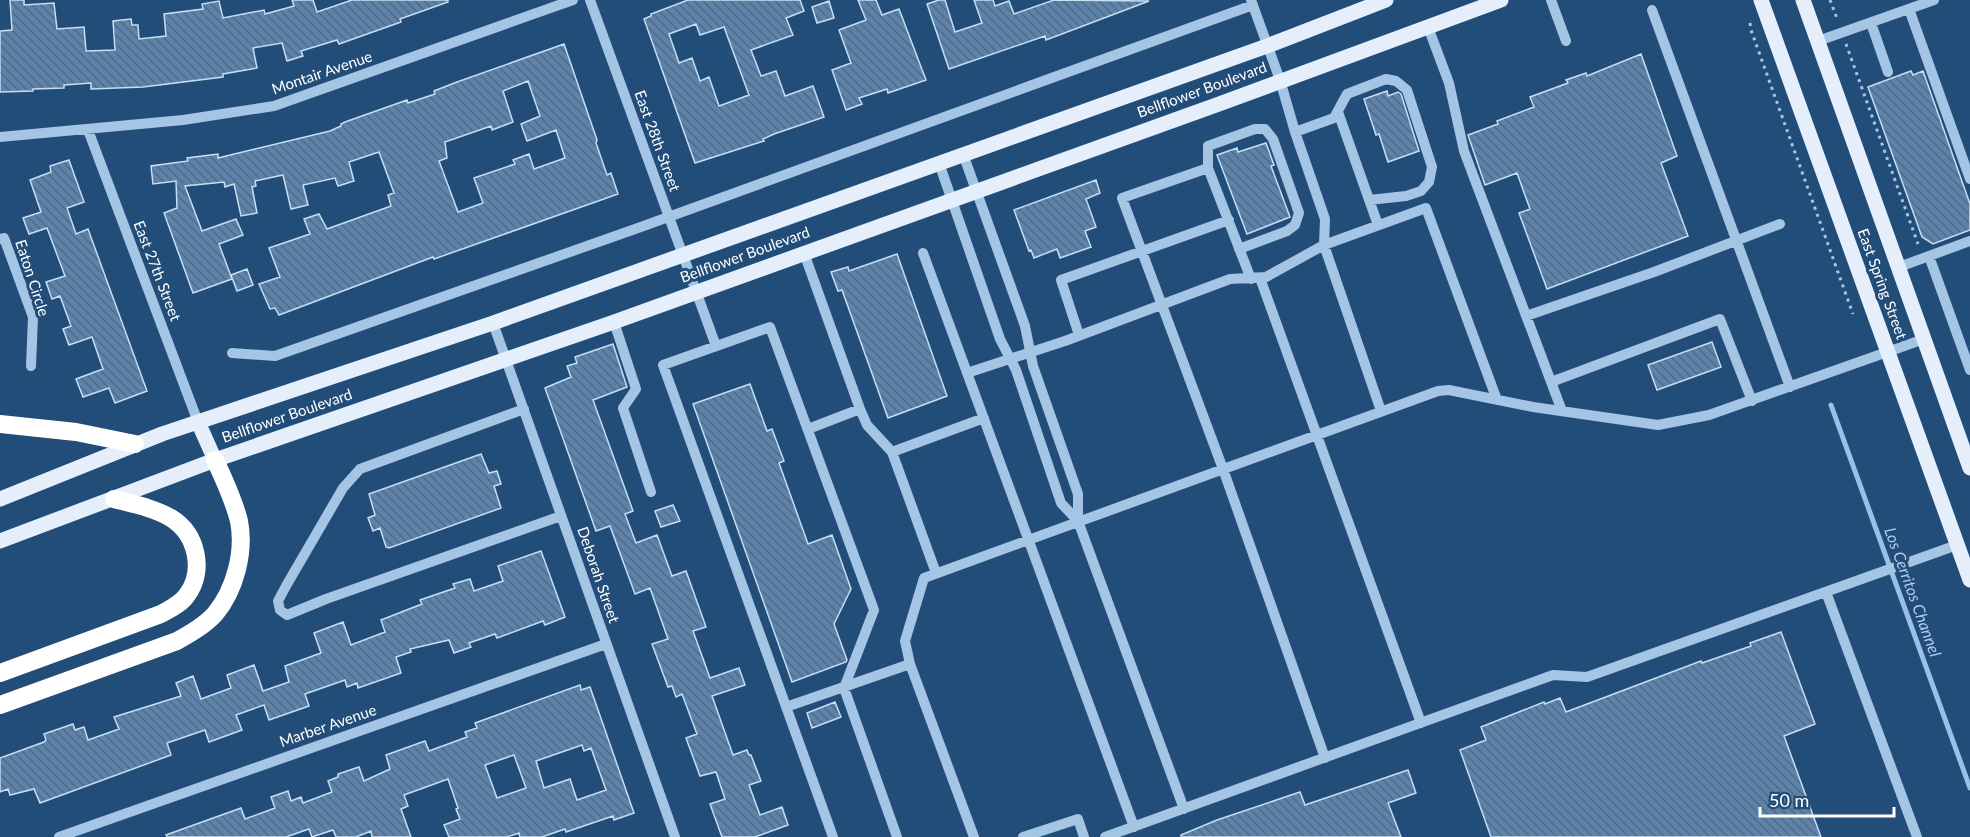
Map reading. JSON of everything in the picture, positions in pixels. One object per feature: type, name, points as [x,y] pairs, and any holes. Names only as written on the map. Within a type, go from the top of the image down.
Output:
[{"type":"highway","points":[[0,424],[76,432],[135,444]]},
{"type":"highway","points":[[0,705],[177,641],[198,629],[214,614],[228,595],[238,564],[239,546],[239,522],[216,460]]},
{"type":"highway","points":[[0,673],[161,614],[187,596],[197,569],[192,542],[185,530],[173,519],[157,511],[114,499]]},
{"type":"main road","name":"Bellflower Boulevard","points":[[0,498],[135,444],[493,323],[682,256],[1268,46],[1384,0]]},
{"type":"main road","name":"Bellflower Boulevard","points":[[0,541],[216,460],[614,322],[1501,0]]},
{"type":"main road","name":"East Spring Street","points":[[1761,0],[1970,580]]},
{"type":"main road","name":"East Spring Street","points":[[1803,0],[1970,468]]},
{"type":"main road","points":[[198,422],[216,460]]},
{"type":"street","name":"Montair Avenue","points":[[0,137],[183,120],[274,106],[573,0]]},
{"type":"street","name":"East 28th Street","points":[[590,0],[716,346]]},
{"type":"street","points":[[1551,0],[1566,41]]},
{"type":"street","points":[[1818,41],[1934,0]]},
{"type":"street","points":[[232,353],[275,356],[668,217],[1252,3],[1280,80],[1325,219],[1324,245],[1382,411]]},
{"type":"street","points":[[1909,9],[1970,179]]},
{"type":"street","points":[[1652,10],[1790,387]]},
{"type":"street","points":[[1871,22],[1888,72]]},
{"type":"street","points":[[1428,27],[1449,83],[1464,151],[1562,411]]},
{"type":"street","points":[[1295,132],[1334,118],[1347,94],[1386,79],[1396,81],[1407,90],[1432,167],[1429,182],[1421,191],[1406,196],[1369,200]]},
{"type":"street","points":[[1338,112],[1378,225]]},
{"type":"street","points":[[1239,249],[1287,231],[1295,225],[1299,213],[1273,139],[1264,129],[1255,129],[1208,146],[1208,168],[1239,249],[1256,279],[1316,435],[1420,723]]},
{"type":"street","name":"East 27th Street","points":[[88,130],[198,422]]},
{"type":"street","points":[[963,154],[1025,327],[1029,352],[1078,494],[1078,521],[1184,809]]},
{"type":"street","points":[[939,163],[1000,339],[1010,358],[1061,503],[1078,521]]},
{"type":"street","points":[[1208,168],[1122,198],[1325,758]]},
{"type":"street","points":[[967,373],[1080,335],[1230,279],[1266,277],[1324,245],[1426,208],[1497,400]]},
{"type":"street","points":[[1080,335],[1061,280],[1229,220]]},
{"type":"street","points":[[1526,316],[1654,272],[1780,224]]},
{"type":"street","name":"Eaton Circle","points":[[0,239],[4,238],[33,317],[31,366]]},
{"type":"street","points":[[1899,267],[1970,242]]},
{"type":"street","points":[[804,253],[860,409],[867,425],[892,452],[936,573]]},
{"type":"street","points":[[923,253],[1134,826]]},
{"type":"street","points":[[1927,257],[1969,365]]},
{"type":"street","points":[[1551,382],[1720,319],[1752,401]]},
{"type":"street","points":[[614,322],[636,389],[623,408],[651,492]]},
{"type":"street","name":"Deborah Street","points":[[493,323],[675,837]]},
{"type":"street","points":[[833,837],[663,365],[770,327],[874,610],[844,688],[897,837]]},
{"type":"street","points":[[974,837],[910,664],[905,640],[924,578],[1438,391],[1449,390],[1562,411],[1658,425],[1698,418],[1752,401],[1924,339]]},
{"type":"street","points":[[524,409],[360,469],[342,488],[278,601],[280,610],[287,615],[297,612],[337,595],[561,516]]},
{"type":"street","points":[[808,429],[860,409]]},
{"type":"street","points":[[892,452],[984,418]]},
{"type":"street","points":[[1105,837],[1553,675],[1587,677],[1957,545]]},
{"type":"street","points":[[1826,592],[1917,837]]},
{"type":"street","name":"Marber Avenue","points":[[59,837],[606,644]]},
{"type":"street","points":[[786,707],[910,664]]},
{"type":"street","points":[[1023,837],[1078,819],[1084,837]]},
{"type":"path","points":[[1830,0],[1927,257]]},
{"type":"path","points":[[1750,20],[1751,30],[1853,314]]},
{"type":"building","points":[[10,0],[24,0],[24,5],[54,3],[57,29],[84,27],[86,51],[115,50],[113,21],[131,19],[132,25],[138,25],[139,39],[166,36],[164,14],[203,9],[202,4],[219,1],[223,18],[264,10],[265,14],[294,6],[292,0],[313,0],[317,12],[352,0],[448,0],[448,2],[339,44],[337,40],[301,51],[303,56],[287,61],[282,43],[253,48],[257,68],[223,74],[223,77],[143,87],[91,89],[91,83],[64,85],[64,88],[0,92],[0,31],[12,30]]},
{"type":"building","points":[[688,0],[800,0],[804,11],[786,18],[793,35],[751,50],[761,76],[776,71],[785,96],[813,86],[824,117],[774,134],[763,139],[764,141],[695,163],[644,19],[651,14]],"holes":[[[696,24],[700,35],[724,27],[749,95],[719,106],[709,77],[700,81],[692,58],[679,63],[669,34]]]},
{"type":"building","points":[[858,0],[876,0],[882,15],[899,9],[926,80],[888,93],[887,89],[859,98],[862,104],[846,110],[832,70],[851,63],[839,30],[866,20]]},
{"type":"building","points":[[945,0],[955,32],[982,23],[974,0],[993,0],[995,6],[1009,1],[1014,14],[1054,0],[1149,1],[1046,40],[1045,36],[949,69],[927,4]]},
{"type":"building","points":[[829,1],[834,18],[817,23],[812,7]]},
{"type":"building","points":[[564,44],[607,175],[611,173],[618,194],[434,259],[433,257],[279,315],[275,308],[270,309],[259,284],[280,277],[269,248],[310,234],[304,219],[319,214],[327,229],[391,206],[388,195],[394,193],[379,152],[349,162],[354,181],[338,186],[335,178],[303,185],[308,205],[291,209],[283,175],[255,181],[256,186],[252,187],[257,213],[241,216],[234,184],[225,187],[224,182],[185,186],[202,231],[236,219],[243,235],[219,244],[232,279],[193,293],[164,213],[177,208],[176,181],[153,184],[151,166],[218,154],[218,158],[330,131],[345,122],[407,100],[408,103],[435,94],[434,91]],"holes":[[[528,81],[540,116],[521,124],[527,141],[556,130],[565,158],[534,169],[529,154],[513,160],[515,164],[474,178],[483,203],[458,212],[439,161],[447,158],[445,142],[491,126],[492,130],[513,122],[503,91]]]},
{"type":"building","points":[[1641,54],[1677,156],[1661,163],[1688,236],[1547,289],[1519,213],[1530,209],[1517,173],[1485,185],[1468,135],[1534,107],[1530,97],[1568,83],[1566,80],[1586,73],[1587,76]]},
{"type":"building","points":[[1911,71],[1913,75],[1923,71],[1970,204],[1970,230],[1933,244],[1922,237],[1868,87]]},
{"type":"building","points":[[1387,91],[1388,96],[1398,92],[1401,94],[1419,151],[1388,162],[1364,99]]},
{"type":"building","points":[[1266,143],[1274,165],[1271,166],[1290,217],[1247,234],[1217,155],[1237,148],[1238,152]]},
{"type":"building","points":[[69,160],[84,202],[67,208],[76,234],[88,229],[147,391],[115,403],[109,388],[83,397],[76,379],[103,369],[92,337],[69,345],[63,329],[71,326],[60,296],[52,299],[46,282],[65,276],[47,228],[29,234],[23,218],[41,212],[30,180],[51,172],[50,166]]},
{"type":"building","points":[[1096,180],[1100,193],[1086,199],[1096,227],[1085,231],[1091,247],[1060,258],[1057,249],[1034,258],[1031,250],[1029,251],[1014,210]]},
{"type":"building","points":[[897,254],[947,396],[888,418],[842,290],[838,291],[831,272],[848,267],[849,271]]},
{"type":"building","points":[[247,269],[253,285],[237,291],[231,275]]},
{"type":"building","points":[[1712,342],[1721,367],[1657,390],[1648,365]]},
{"type":"building","points":[[613,344],[627,387],[593,400],[633,511],[625,514],[636,543],[657,535],[672,576],[686,571],[706,627],[693,631],[710,678],[739,668],[745,685],[712,696],[733,755],[747,750],[751,755],[761,781],[749,785],[760,815],[782,807],[788,825],[755,837],[722,837],[710,804],[725,799],[716,772],[700,776],[686,738],[697,734],[682,694],[676,697],[672,686],[668,687],[652,644],[668,639],[650,588],[635,594],[610,526],[596,531],[545,388],[571,377],[567,366],[577,363],[575,357]]},
{"type":"building","points":[[750,384],[767,431],[772,429],[784,461],[779,463],[808,544],[832,535],[851,589],[834,624],[846,662],[792,682],[693,404]]},
{"type":"building","points":[[481,454],[489,473],[497,471],[501,484],[494,486],[501,508],[389,548],[386,547],[380,528],[373,531],[368,518],[375,515],[369,494]]},
{"type":"building","points":[[673,505],[680,521],[661,527],[655,511]]},
{"type":"building","points":[[541,551],[565,617],[545,625],[543,621],[497,638],[495,634],[469,643],[471,647],[454,653],[449,640],[410,649],[411,652],[396,657],[401,673],[358,688],[357,683],[347,687],[345,680],[305,694],[309,706],[269,720],[264,705],[236,715],[242,730],[209,742],[205,730],[167,743],[171,755],[40,803],[34,789],[10,795],[8,789],[0,792],[0,758],[44,742],[46,740],[44,734],[73,724],[75,730],[84,727],[88,740],[119,729],[114,717],[181,696],[176,683],[193,676],[201,699],[231,688],[227,675],[254,665],[263,691],[289,682],[285,666],[321,653],[314,633],[343,622],[351,645],[385,632],[381,620],[422,604],[420,600],[455,588],[453,584],[470,579],[474,591],[503,581],[498,566]]},
{"type":"building","points":[[1781,632],[1815,724],[1784,736],[1821,837],[1491,837],[1460,750],[1486,740],[1481,727],[1560,698],[1566,712],[1701,661],[1702,663],[1751,646],[1750,643]]},
{"type":"building","points":[[580,685],[581,690],[590,687],[634,813],[614,820],[613,816],[566,832],[565,829],[542,837],[520,837],[519,833],[507,837],[449,837],[444,825],[460,819],[448,779],[404,795],[408,806],[401,809],[411,837],[372,837],[371,831],[356,837],[336,837],[333,830],[312,837],[309,829],[286,837],[167,837],[166,835],[241,808],[245,819],[275,808],[271,797],[288,791],[291,801],[301,797],[303,803],[332,792],[328,781],[338,777],[338,774],[359,767],[364,781],[390,769],[386,755],[425,741],[429,751],[467,737],[465,732],[477,728],[475,723]],"holes":[[[582,745],[584,751],[591,748],[606,790],[577,800],[570,779],[544,788],[536,761]],[[514,755],[526,788],[497,798],[485,765]]]},
{"type":"building","points":[[835,702],[841,717],[812,728],[807,713]]},
{"type":"building","points":[[1408,770],[1416,793],[1388,803],[1401,837],[1181,837],[1181,835],[1217,820],[1300,792],[1305,805]]},
{"type":"waterway","name":"Los Cerritos Channel","points":[[1831,405],[1970,788]]}]
